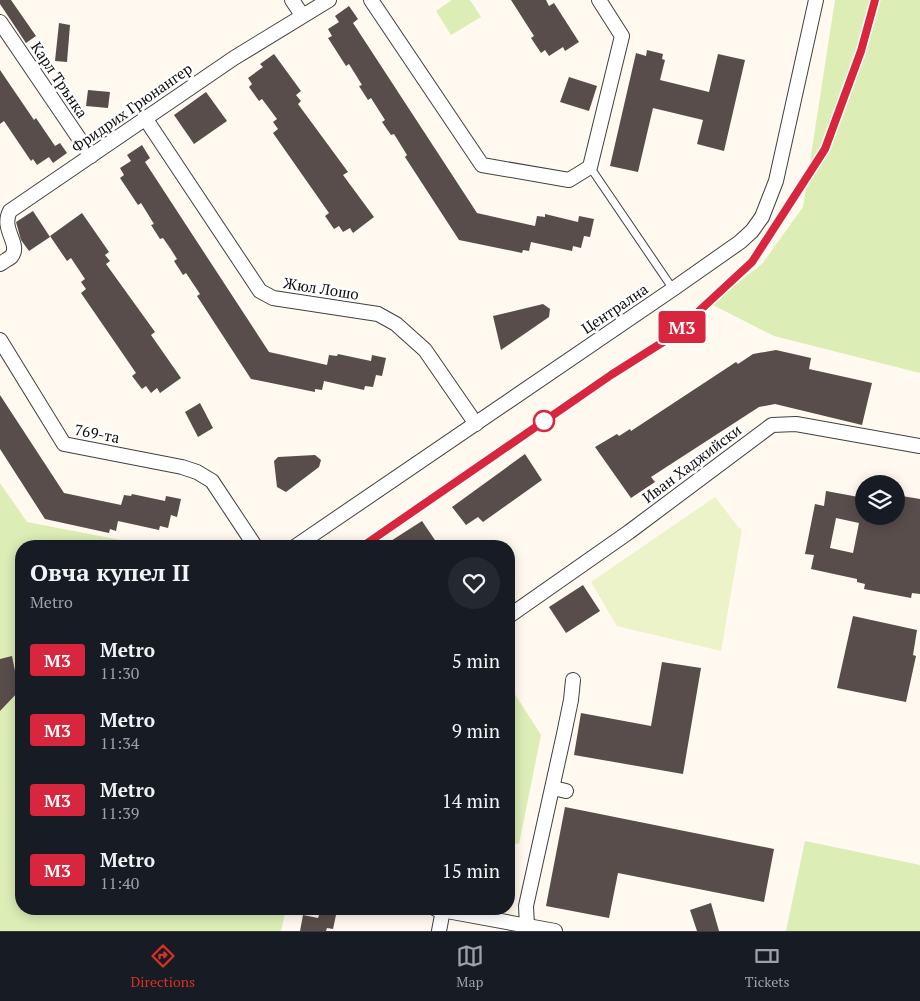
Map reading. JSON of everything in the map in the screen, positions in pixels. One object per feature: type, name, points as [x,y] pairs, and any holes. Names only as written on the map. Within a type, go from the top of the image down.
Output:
[{"type":"street","points":[[292,0],[302,15]]},
{"type":"street","name":"Фридрих Грюнангер","points":[[0,264],[10,257],[13,248],[3,224],[4,216],[10,211],[234,58],[329,0]]},
{"type":"street","points":[[371,0],[482,165],[569,180],[590,167],[622,36],[598,0]]},
{"type":"street","name":"Централна","points":[[305,540],[673,289],[752,232],[762,217],[776,181],[816,0]]},
{"type":"street","name":"Карл Трънка","points":[[0,22],[91,156]]},
{"type":"street","name":"Жюл Лошо","points":[[145,118],[260,291],[273,298],[378,314],[396,324],[425,350],[476,424]]},
{"type":"street","name":"769-та","points":[[0,340],[64,444],[182,467],[197,472],[212,481],[251,540]]},
{"type":"street","name":"Иван Хаджийски","points":[[515,612],[629,532],[772,425],[796,424],[920,446]]},
{"type":"street","points":[[527,926],[526,906],[559,790],[577,701],[573,680]]},
{"type":"street","points":[[438,931],[440,915]]},
{"type":"street","points":[[467,915],[555,931]]},
{"type":"lane","points":[[590,167],[673,289]]},
{"type":"green space","points":[[452,0],[470,0],[481,17],[451,35],[436,11]]},
{"type":"green space","points":[[835,0],[920,0],[920,373],[774,336],[711,304],[762,264],[803,207]]},
{"type":"green space","points":[[0,483],[27,522],[121,540],[15,540],[15,915],[285,915],[281,931],[0,931]]},
{"type":"green space","points":[[715,497],[739,528],[742,529],[721,651],[617,626],[591,582]]},
{"type":"green space","points":[[515,694],[541,735],[519,844],[515,843]]},
{"type":"green space","points":[[805,841],[920,865],[920,931],[786,931]]},
{"type":"building","points":[[0,0],[11,0],[36,36],[26,43],[0,4]]},
{"type":"building","points":[[511,0],[546,0],[549,6],[554,3],[579,42],[565,51],[563,47],[549,56],[545,50],[541,53],[531,38],[534,36]]},
{"type":"building","points":[[349,6],[358,19],[353,23],[477,213],[535,226],[537,216],[545,217],[545,214],[578,222],[579,216],[594,219],[590,237],[584,236],[581,248],[573,246],[572,251],[531,242],[529,251],[523,250],[522,253],[459,240],[405,157],[407,155],[394,134],[391,135],[382,122],[385,120],[371,98],[368,100],[359,86],[362,85],[349,64],[346,66],[328,38],[332,36],[328,29],[339,22],[335,16]]},
{"type":"building","points":[[59,23],[70,25],[67,62],[55,61]]},
{"type":"building","points":[[647,50],[663,54],[662,59],[665,60],[660,80],[709,92],[718,54],[745,60],[724,151],[697,144],[703,120],[653,108],[638,172],[610,166],[636,53],[646,56]]},
{"type":"building","points":[[274,54],[301,91],[296,95],[301,101],[298,104],[348,172],[343,175],[374,217],[353,233],[350,228],[343,232],[339,226],[334,229],[325,216],[329,213],[273,133],[278,129],[273,122],[277,119],[262,99],[259,101],[249,87],[252,84],[248,78],[263,67],[260,64]]},
{"type":"building","points":[[0,70],[34,120],[36,118],[55,146],[60,143],[67,153],[53,163],[49,157],[37,165],[33,159],[31,161],[4,121],[0,124]]},
{"type":"building","points":[[569,77],[597,86],[589,111],[560,102]]},
{"type":"building","points":[[88,90],[110,92],[108,108],[86,106]]},
{"type":"building","points":[[206,92],[227,121],[194,144],[174,115]]},
{"type":"building","points":[[142,145],[150,158],[145,162],[269,352],[327,365],[329,355],[337,356],[338,354],[371,361],[372,355],[386,358],[382,376],[376,375],[373,387],[365,386],[364,390],[324,381],[322,390],[315,389],[315,392],[251,379],[197,296],[200,294],[186,273],[183,275],[174,261],[177,259],[170,248],[163,238],[160,239],[151,225],[154,224],[141,203],[138,205],[120,178],[124,175],[120,168],[131,161],[127,155]]},
{"type":"building","points":[[33,211],[50,237],[29,251],[21,240],[16,222]]},
{"type":"building","points":[[82,213],[109,252],[105,255],[110,261],[106,264],[155,332],[151,335],[181,378],[160,393],[157,388],[151,393],[146,386],[142,389],[132,376],[136,373],[81,293],[86,289],[81,282],[85,279],[71,258],[67,261],[50,236]]},
{"type":"building","points":[[543,304],[550,309],[549,317],[501,350],[493,316]]},
{"type":"building","points":[[776,350],[811,358],[809,369],[872,383],[862,425],[775,404],[759,407],[651,477],[655,482],[631,498],[595,447],[617,434],[619,436],[630,429],[631,431],[736,362],[738,364],[753,354]]},
{"type":"building","points":[[0,395],[64,493],[121,505],[124,495],[131,496],[132,494],[165,501],[166,496],[181,499],[177,517],[171,515],[168,528],[160,526],[159,530],[118,521],[116,531],[110,529],[109,533],[45,519],[0,449]]},
{"type":"building","points":[[200,403],[213,428],[198,437],[185,412]]},
{"type":"building","points":[[525,454],[542,480],[483,522],[478,517],[466,525],[452,507]]},
{"type":"building","points":[[315,455],[321,460],[319,467],[286,492],[277,487],[274,461],[278,457]]},
{"type":"building","points":[[826,491],[855,496],[855,522],[836,518],[830,548],[853,553],[859,525],[905,525],[905,496],[920,499],[920,594],[912,593],[911,598],[864,589],[865,584],[857,582],[857,579],[811,569],[814,555],[805,554],[815,504],[824,506]]},
{"type":"building","points":[[422,521],[435,540],[392,540]]},
{"type":"building","points":[[583,585],[600,611],[566,633],[549,607]]},
{"type":"building","points":[[853,616],[917,630],[913,655],[916,656],[906,702],[837,688]]},
{"type":"building","points":[[12,656],[15,671],[15,695],[0,711],[0,659]]},
{"type":"building","points":[[662,662],[701,668],[683,774],[574,755],[581,713],[651,726]]},
{"type":"building","points":[[565,807],[774,849],[764,902],[618,873],[609,918],[546,906]]},
{"type":"building","points":[[711,903],[719,931],[697,931],[690,910]]},
{"type":"building","points":[[303,915],[318,918],[319,915],[336,915],[333,929],[327,928],[326,931],[300,931]]},
{"type":"metro line","name":"M3","points":[[372,540],[611,375],[671,337],[752,262],[825,149],[861,51],[875,0]]}]
